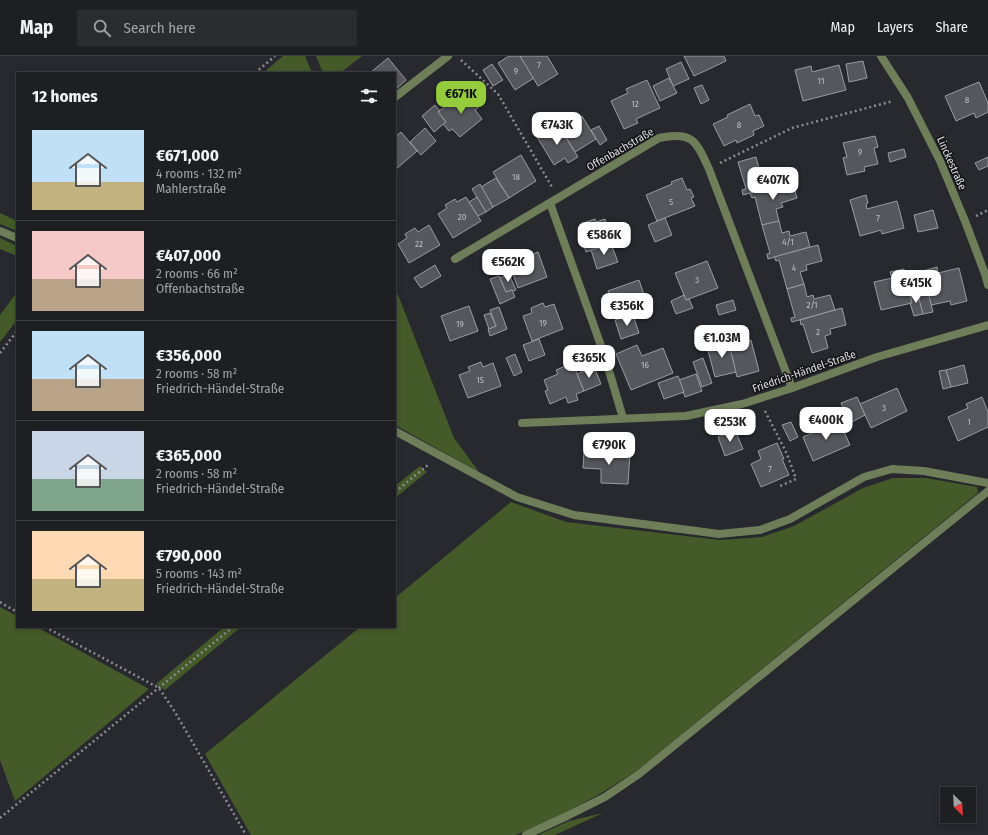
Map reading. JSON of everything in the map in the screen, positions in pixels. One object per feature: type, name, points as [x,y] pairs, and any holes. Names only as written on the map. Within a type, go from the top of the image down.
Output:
[{"type":"street","name":"Linckestraße","points":[[881,56],[908,98],[940,161],[965,221],[988,286]]},
{"type":"street","points":[[396,96],[444,57]]},
{"type":"street","name":"Offenbachstraße","points":[[455,259],[659,138],[672,135],[686,136],[696,143],[709,169],[792,388]]},
{"type":"street","points":[[550,203],[604,354],[623,418]]},
{"type":"street","points":[[0,231],[16,238]]},
{"type":"street","name":"Friedrich-Händel-Straße","points":[[522,423],[686,416],[742,404],[792,388],[876,357],[988,325]]},
{"type":"street","points":[[396,432],[517,497],[574,516],[719,534],[760,530],[790,519],[864,477],[892,469],[924,471],[988,483]]},
{"type":"street","points":[[526,835],[605,797],[639,774],[988,491]]},
{"type":"path","points":[[256,72],[275,56]]},
{"type":"path","points":[[456,56],[498,94],[558,198]]},
{"type":"path","points":[[709,169],[792,128],[908,98]]},
{"type":"path","points":[[0,353],[16,332]]},
{"type":"path","points":[[759,398],[787,454],[796,479],[780,486]]},
{"type":"path","points":[[396,491],[439,456]]},
{"type":"path","points":[[0,602],[16,611]]},
{"type":"path","points":[[48,628],[159,688],[175,712],[246,835]]},
{"type":"path","points":[[0,818],[232,628]]},
{"type":"green space","points":[[283,56],[305,56],[312,72],[264,72]]},
{"type":"green space","points":[[316,56],[362,56],[341,72],[323,72]]},
{"type":"green space","points":[[0,213],[16,221],[16,231],[0,224]]},
{"type":"green space","points":[[0,238],[16,246],[16,256],[0,249]]},
{"type":"green space","points":[[396,290],[454,438],[479,472],[396,426]]},
{"type":"green space","points":[[16,293],[16,321],[0,342],[0,315]]},
{"type":"green space","points":[[420,466],[427,472],[396,497],[396,485]]},
{"type":"green space","points":[[893,478],[926,478],[977,487],[978,493],[636,771],[567,812],[516,835],[251,835],[205,754],[359,628],[396,628],[396,597],[511,502],[566,522],[720,540],[762,537],[794,526],[863,488]]},
{"type":"green space","points":[[0,607],[16,615],[16,628],[39,628],[149,689],[15,801],[0,760]]},
{"type":"green space","points":[[223,628],[240,628],[165,690],[156,684]]},
{"type":"green space","points":[[603,813],[555,835],[538,835],[569,821]]},
{"type":"building","points":[[509,56],[520,56],[534,78],[515,90],[498,63]]},
{"type":"building","points":[[520,56],[547,56],[558,74],[538,86]]},
{"type":"building","points":[[684,56],[724,56],[726,61],[694,76]]},
{"type":"building","points":[[388,58],[406,80],[396,89],[396,72],[371,72]]},
{"type":"building","points":[[863,61],[867,78],[849,82],[846,64]]},
{"type":"building","points":[[681,62],[689,79],[673,86],[666,69]]},
{"type":"building","points":[[492,64],[503,80],[493,86],[483,70]]},
{"type":"building","points":[[839,65],[846,90],[803,101],[795,70],[811,66],[812,72]]},
{"type":"building","points":[[669,78],[677,93],[660,101],[653,86]]},
{"type":"building","points":[[647,80],[660,108],[636,119],[638,123],[624,129],[611,101],[628,93],[626,89]]},
{"type":"building","points":[[979,82],[988,103],[988,112],[976,118],[974,113],[956,121],[945,96]]},
{"type":"building","points":[[702,85],[709,100],[701,104],[694,88]]},
{"type":"building","points":[[462,93],[467,99],[470,96],[479,107],[475,110],[482,119],[460,137],[452,129],[449,131],[443,124],[446,122],[438,112]]},
{"type":"building","points":[[750,104],[755,116],[759,115],[764,126],[753,131],[754,135],[737,143],[736,140],[724,146],[713,124],[728,117],[727,115]]},
{"type":"building","points":[[435,105],[440,111],[438,112],[446,122],[434,132],[422,116]]},
{"type":"building","points":[[582,116],[596,139],[575,152],[561,129],[564,127],[563,125]]},
{"type":"building","points":[[558,125],[578,157],[568,163],[565,158],[554,165],[537,137]]},
{"type":"building","points":[[599,126],[607,140],[600,145],[591,130]]},
{"type":"building","points":[[425,128],[436,141],[421,155],[410,142]]},
{"type":"building","points":[[401,132],[417,151],[396,169],[396,136]]},
{"type":"building","points":[[875,136],[878,147],[874,148],[878,164],[864,167],[865,171],[847,175],[843,158],[847,157],[843,143]]},
{"type":"building","points":[[904,149],[906,157],[890,162],[888,153]]},
{"type":"building","points":[[521,155],[536,181],[509,198],[493,172]]},
{"type":"building","points":[[756,157],[759,169],[765,168],[766,173],[782,169],[786,183],[743,195],[742,190],[746,189],[738,162]]},
{"type":"building","points":[[988,157],[988,166],[979,170],[975,163]]},
{"type":"building","points":[[496,178],[509,198],[493,207],[481,187]]},
{"type":"building","points":[[682,178],[687,190],[690,189],[694,197],[691,198],[695,206],[657,221],[646,195]]},
{"type":"building","points":[[792,181],[797,198],[781,203],[783,207],[776,209],[779,221],[762,225],[755,197],[752,198],[750,193]]},
{"type":"building","points":[[480,184],[493,207],[486,212],[472,189]]},
{"type":"building","points":[[866,195],[868,203],[866,204],[867,209],[897,201],[904,228],[882,234],[881,230],[860,236],[850,200]]},
{"type":"building","points":[[466,197],[481,221],[453,238],[438,214],[447,208],[445,205],[455,199],[457,202]]},
{"type":"building","points":[[477,197],[486,212],[478,216],[469,202]]},
{"type":"building","points":[[933,210],[938,228],[918,232],[914,215]]},
{"type":"building","points":[[665,218],[672,235],[655,242],[648,225]]},
{"type":"building","points":[[595,219],[596,222],[605,219],[613,243],[586,252],[578,228],[587,225],[586,222]]},
{"type":"building","points":[[779,221],[782,233],[789,231],[790,236],[806,232],[810,247],[768,259],[767,254],[770,253],[762,225]]},
{"type":"building","points":[[429,225],[440,245],[409,263],[398,244],[407,238],[405,234],[415,228],[418,232]]},
{"type":"building","points":[[611,244],[618,262],[597,269],[591,250]]},
{"type":"building","points":[[818,245],[822,261],[806,265],[807,270],[800,272],[804,284],[787,289],[779,260],[776,261],[774,257]]},
{"type":"building","points":[[538,252],[547,277],[518,288],[509,263],[528,254],[528,256]]},
{"type":"building","points":[[707,261],[718,288],[686,300],[675,273]]},
{"type":"building","points":[[435,265],[441,276],[421,288],[414,278]]},
{"type":"building","points":[[937,267],[938,273],[959,268],[967,301],[951,305],[950,301],[931,305],[923,271]]},
{"type":"building","points":[[904,269],[912,303],[881,310],[874,282],[892,278],[890,272]]},
{"type":"building","points":[[509,274],[516,290],[506,292],[500,278]]},
{"type":"building","points":[[499,276],[506,292],[512,290],[515,297],[500,304],[490,279]]},
{"type":"building","points":[[639,280],[649,309],[618,320],[608,291]]},
{"type":"building","points":[[804,284],[807,297],[813,295],[814,299],[830,295],[835,310],[792,322],[791,318],[795,317],[787,289]]},
{"type":"building","points":[[918,292],[923,314],[914,316],[910,303],[912,303],[910,294]]},
{"type":"building","points":[[928,292],[933,312],[923,314],[918,295]]},
{"type":"building","points":[[684,295],[686,300],[689,299],[693,308],[676,314],[671,301]]},
{"type":"building","points":[[733,300],[736,310],[719,315],[716,305]]},
{"type":"building","points":[[543,303],[545,307],[554,304],[563,329],[532,341],[523,316],[532,313],[531,308]]},
{"type":"building","points":[[469,306],[478,331],[450,341],[441,316]]},
{"type":"building","points":[[499,307],[507,329],[490,336],[488,329],[496,326],[490,310]]},
{"type":"building","points":[[842,308],[846,325],[830,329],[831,334],[825,336],[828,348],[812,353],[803,324],[801,325],[800,320]]},
{"type":"building","points":[[490,313],[496,326],[489,329],[484,315]]},
{"type":"building","points":[[633,315],[639,333],[621,339],[615,320]]},
{"type":"building","points":[[539,339],[545,355],[529,361],[523,345]]},
{"type":"building","points":[[751,340],[759,371],[737,377],[729,346]]},
{"type":"building","points":[[728,341],[736,372],[715,377],[707,347]]},
{"type":"building","points":[[637,345],[642,356],[663,348],[673,373],[631,390],[616,354]]},
{"type":"building","points":[[515,354],[522,372],[514,376],[506,358]]},
{"type":"building","points":[[703,358],[712,383],[702,387],[693,362]]},
{"type":"building","points":[[481,362],[483,367],[493,363],[501,386],[468,398],[459,375],[470,371],[468,367]]},
{"type":"building","points":[[573,363],[584,391],[576,394],[578,400],[568,403],[566,397],[550,404],[545,391],[548,390],[544,380],[558,374],[556,370]]},
{"type":"building","points":[[964,365],[968,383],[951,387],[946,370]]},
{"type":"building","points":[[594,367],[601,384],[584,391],[577,374]]},
{"type":"building","points":[[946,370],[951,387],[943,389],[939,371]]},
{"type":"building","points":[[696,374],[702,391],[685,397],[679,380]]},
{"type":"building","points":[[678,376],[684,392],[664,399],[658,383]]},
{"type":"building","points":[[897,388],[907,411],[871,428],[860,404]]},
{"type":"building","points":[[857,397],[865,415],[850,423],[841,403]]},
{"type":"building","points":[[982,397],[988,412],[988,427],[958,441],[948,417],[968,408],[966,404]]},
{"type":"building","points":[[839,421],[850,445],[813,461],[803,437]]},
{"type":"building","points":[[791,422],[798,437],[790,441],[782,425]]},
{"type":"building","points":[[735,430],[743,449],[725,456],[718,437]]},
{"type":"building","points":[[585,436],[602,436],[602,452],[584,451]]},
{"type":"building","points":[[777,443],[789,475],[761,487],[751,464],[761,459],[758,451]]},
{"type":"building","points":[[584,451],[630,453],[628,484],[601,483],[601,469],[583,468]]}]
